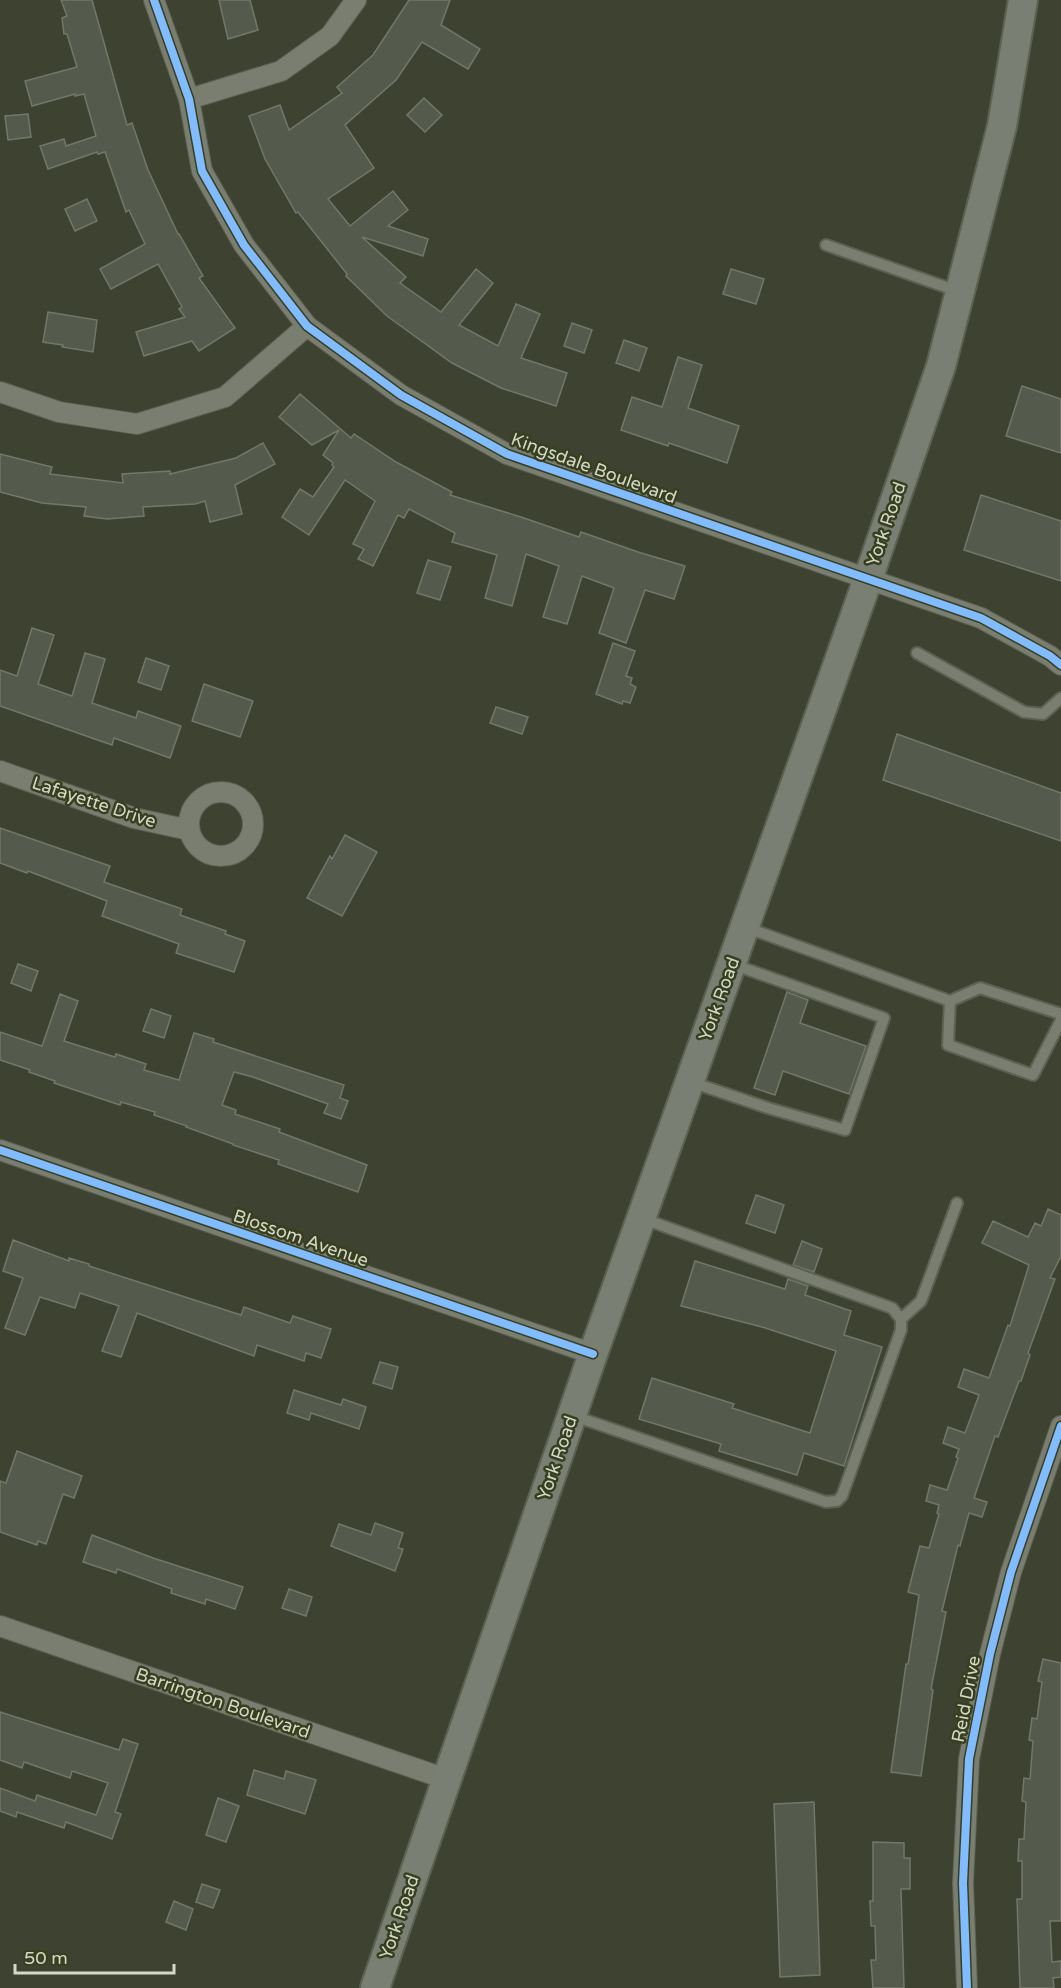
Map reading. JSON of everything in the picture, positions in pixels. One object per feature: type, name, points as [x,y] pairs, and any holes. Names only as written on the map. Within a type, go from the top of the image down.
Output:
[{"type":"main road","name":"York Road","points":[[375,1988],[593,1354],[868,579],[941,366],[1002,126],[1023,0]]},
{"type":"street","name":"Kingsdale Boulevard","points":[[154,0],[189,99],[202,171],[243,244],[307,326],[400,395],[507,454],[981,618],[1050,656],[1061,665]]},
{"type":"street","points":[[189,99],[281,71],[330,36],[356,0]]},
{"type":"street","points":[[0,393],[59,412],[137,424],[225,397],[307,326]]},
{"type":"street","name":"Lafayette Drive","points":[[0,771],[134,818],[189,830]]},
{"type":"street","name":"Blossom Avenue","points":[[0,1150],[593,1354]]},
{"type":"street","name":"Reid Drive","points":[[967,1988],[963,1883],[969,1759],[990,1654],[1011,1572],[1061,1426]]},
{"type":"street","name":"Barrington Boulevard","points":[[0,1626],[446,1779]]},
{"type":"lane","points":[[826,245],[960,292]]},
{"type":"lane","points":[[917,653],[1024,712],[1043,714],[1061,698]]},
{"type":"lane","points":[[745,926],[950,1001],[980,988],[1061,1014]]},
{"type":"lane","points":[[690,1081],[768,1108],[845,1130],[884,1018],[731,964]]},
{"type":"lane","points":[[950,1001],[948,1046],[1033,1075],[1061,1020]]},
{"type":"lane","points":[[901,1319],[921,1301],[957,1203]]},
{"type":"lane","points":[[572,1415],[826,1502],[837,1501],[842,1496],[901,1330],[901,1319],[892,1308],[641,1218]]},
{"type":"building","points":[[61,0],[92,0],[127,125],[132,123],[148,170],[178,234],[203,276],[199,278],[235,328],[199,351],[192,341],[144,356],[136,332],[185,317],[179,309],[182,307],[158,264],[111,289],[100,269],[145,244],[129,210],[126,212],[105,152],[98,154],[97,152],[48,169],[40,146],[64,139],[66,146],[96,136],[84,94],[75,96],[75,94],[32,106],[25,81],[77,67],[67,34],[64,34],[62,18],[67,16]]},
{"type":"building","points":[[219,0],[250,0],[258,30],[228,39]]},
{"type":"building","points":[[409,0],[450,0],[441,25],[480,49],[468,69],[422,42],[396,80],[345,125],[374,168],[328,199],[350,226],[393,191],[408,210],[388,226],[428,239],[423,256],[362,237],[406,277],[400,283],[441,312],[476,269],[493,283],[459,325],[498,346],[516,304],[540,314],[521,358],[567,373],[556,406],[501,388],[452,363],[387,316],[346,276],[347,274],[298,212],[296,213],[265,159],[249,116],[280,105],[289,130],[342,93],[337,87],[373,55]]},
{"type":"building","points":[[424,98],[442,115],[425,132],[407,115]]},
{"type":"building","points":[[28,114],[31,137],[8,140],[5,116]]},
{"type":"building","points":[[87,199],[97,221],[75,231],[65,209]]},
{"type":"building","points":[[731,269],[764,279],[756,304],[723,294]]},
{"type":"building","points":[[48,312],[97,320],[93,352],[43,342]]},
{"type":"building","points":[[572,323],[592,330],[584,353],[564,346]]},
{"type":"building","points":[[624,340],[647,348],[639,371],[616,363]]},
{"type":"building","points":[[678,357],[702,365],[688,408],[739,426],[727,463],[669,443],[668,446],[621,430],[632,397],[662,407]]},
{"type":"building","points":[[1022,386],[1061,399],[1061,453],[1006,436]]},
{"type":"building","points":[[300,394],[351,438],[354,434],[396,462],[452,492],[450,495],[579,537],[581,532],[685,566],[674,599],[645,590],[626,643],[599,633],[614,588],[582,576],[567,624],[543,617],[559,566],[526,554],[512,606],[485,598],[497,555],[452,542],[455,533],[409,509],[404,518],[398,515],[373,566],[358,559],[364,549],[353,544],[375,501],[345,480],[309,535],[282,517],[300,489],[313,497],[334,467],[333,463],[323,455],[339,430],[312,445],[279,417]]},
{"type":"building","points":[[263,443],[275,464],[235,485],[242,514],[210,522],[205,501],[195,504],[143,507],[144,516],[107,519],[84,516],[86,507],[42,503],[0,492],[0,454],[52,467],[50,474],[123,483],[122,474],[170,471],[170,474],[236,458]]},
{"type":"building","points":[[981,495],[1061,521],[1061,581],[964,550]]},
{"type":"building","points":[[428,560],[451,567],[440,600],[417,593]]},
{"type":"building","points":[[32,628],[54,635],[38,684],[72,696],[85,653],[105,659],[92,703],[136,718],[138,711],[181,726],[170,758],[114,738],[112,745],[0,706],[0,670],[17,676]]},
{"type":"building","points":[[613,643],[635,651],[626,676],[632,678],[630,684],[636,687],[630,703],[623,701],[622,704],[596,694]]},
{"type":"building","points":[[146,658],[169,666],[161,690],[138,682]]},
{"type":"building","points":[[204,684],[253,701],[240,737],[192,721]]},
{"type":"building","points":[[496,707],[528,717],[522,734],[490,723]]},
{"type":"building","points":[[897,734],[1061,793],[1061,841],[883,780]]},
{"type":"building","points":[[0,828],[110,866],[104,882],[182,909],[180,915],[226,931],[225,934],[245,941],[234,972],[176,953],[179,944],[102,916],[107,901],[28,871],[27,873],[0,863]]},
{"type":"building","points":[[345,835],[377,852],[342,916],[307,898],[330,856],[332,859]]},
{"type":"building","points":[[18,964],[38,971],[31,991],[11,983]]},
{"type":"building","points":[[787,992],[808,1000],[800,1023],[866,1046],[849,1094],[783,1071],[775,1095],[754,1088]]},
{"type":"building","points":[[60,994],[78,1001],[64,1041],[146,1064],[144,1070],[179,1080],[194,1033],[214,1039],[213,1042],[344,1085],[340,1098],[348,1101],[341,1119],[324,1113],[328,1104],[234,1072],[222,1105],[236,1110],[235,1114],[280,1129],[279,1132],[367,1165],[358,1192],[278,1164],[279,1160],[154,1115],[155,1112],[121,1102],[120,1105],[54,1083],[55,1081],[29,1072],[30,1070],[0,1060],[0,1032],[42,1046]]},
{"type":"building","points":[[151,1009],[171,1016],[164,1038],[143,1031]]},
{"type":"building","points":[[756,1195],[784,1205],[775,1233],[746,1223]]},
{"type":"building","points":[[1048,1209],[1061,1215],[1061,1256],[1050,1278],[1055,1279],[1028,1353],[1030,1355],[1021,1381],[1019,1381],[998,1437],[995,1436],[974,1498],[987,1502],[982,1517],[969,1513],[960,1546],[958,1545],[942,1611],[946,1612],[931,1689],[933,1690],[921,1776],[891,1772],[906,1664],[908,1664],[919,1595],[908,1592],[920,1546],[929,1548],[939,1514],[937,1513],[939,1505],[926,1501],[930,1485],[947,1490],[959,1449],[943,1443],[948,1427],[965,1433],[979,1395],[958,1387],[964,1369],[989,1378],[1008,1325],[1010,1326],[1029,1265],[982,1243],[993,1221],[1028,1237],[1035,1223],[1041,1226]]},
{"type":"building","points":[[13,1240],[69,1261],[69,1258],[89,1264],[89,1266],[241,1315],[244,1307],[290,1323],[293,1316],[331,1329],[321,1358],[306,1353],[304,1361],[257,1345],[254,1356],[137,1313],[121,1357],[102,1351],[119,1306],[80,1293],[75,1308],[40,1297],[25,1335],[5,1328],[23,1278],[3,1271]]},
{"type":"building","points":[[802,1241],[822,1249],[814,1272],[793,1265]]},
{"type":"building","points":[[695,1261],[785,1289],[788,1279],[808,1286],[805,1295],[851,1311],[844,1335],[882,1347],[844,1466],[804,1453],[797,1475],[719,1451],[721,1444],[639,1419],[652,1378],[734,1404],[732,1408],[810,1433],[836,1351],[762,1327],[681,1306]]},
{"type":"building","points":[[380,1362],[398,1367],[392,1389],[373,1383]]},
{"type":"building","points":[[294,1390],[341,1405],[343,1399],[366,1407],[359,1429],[311,1413],[309,1420],[287,1413]]},
{"type":"building","points":[[17,1451],[82,1476],[74,1498],[63,1494],[46,1544],[38,1541],[37,1545],[0,1532],[0,1481],[6,1483]]},
{"type":"building","points":[[375,1523],[403,1533],[398,1548],[403,1549],[395,1571],[331,1546],[339,1524],[371,1535]]},
{"type":"building","points":[[92,1535],[153,1558],[243,1587],[235,1609],[206,1599],[205,1604],[171,1593],[172,1589],[117,1569],[116,1573],[83,1562]]},
{"type":"building","points":[[289,1589],[312,1597],[306,1616],[282,1608]]},
{"type":"building","points":[[1043,1659],[1061,1663],[1061,1921],[1050,1921],[1052,1962],[1061,1961],[1061,1977],[1053,1978],[1054,1988],[1020,1988],[1017,1899],[1022,1899],[1022,1861],[1018,1861],[1019,1839],[1024,1839],[1026,1802],[1022,1801],[1024,1778],[1030,1779],[1033,1741],[1029,1740],[1032,1718],[1037,1719],[1042,1682],[1038,1681]]},
{"type":"building","points":[[0,1712],[119,1750],[123,1739],[138,1744],[115,1812],[121,1814],[112,1839],[66,1822],[64,1828],[17,1812],[16,1817],[0,1811],[0,1788],[35,1801],[37,1795],[96,1815],[108,1783],[72,1771],[70,1778],[24,1762],[22,1768],[0,1760]]},
{"type":"building","points":[[254,1770],[284,1779],[286,1771],[316,1780],[305,1814],[247,1795]]},
{"type":"building","points":[[218,1798],[239,1806],[226,1842],[206,1835]]},
{"type":"building","points":[[814,1802],[820,1975],[780,1977],[774,1804]]},
{"type":"building","points":[[873,1842],[904,1843],[904,1858],[910,1858],[910,1889],[901,1889],[904,1988],[873,1988],[871,1960],[876,1960],[875,1926],[871,1926],[870,1901],[873,1901]]},
{"type":"building","points":[[202,1884],[220,1890],[213,1908],[196,1902]]},
{"type":"building","points":[[174,1901],[193,1909],[186,1930],[166,1922]]},
{"type":"cycle path","points":[[154,0],[189,99],[202,171],[244,245],[307,326],[401,395],[507,454],[981,618],[1050,656],[1061,665]]},
{"type":"cycle path","points":[[0,1150],[593,1354]]},
{"type":"cycle path","points":[[967,1988],[963,1883],[969,1759],[990,1654],[1011,1572],[1061,1426]]}]
